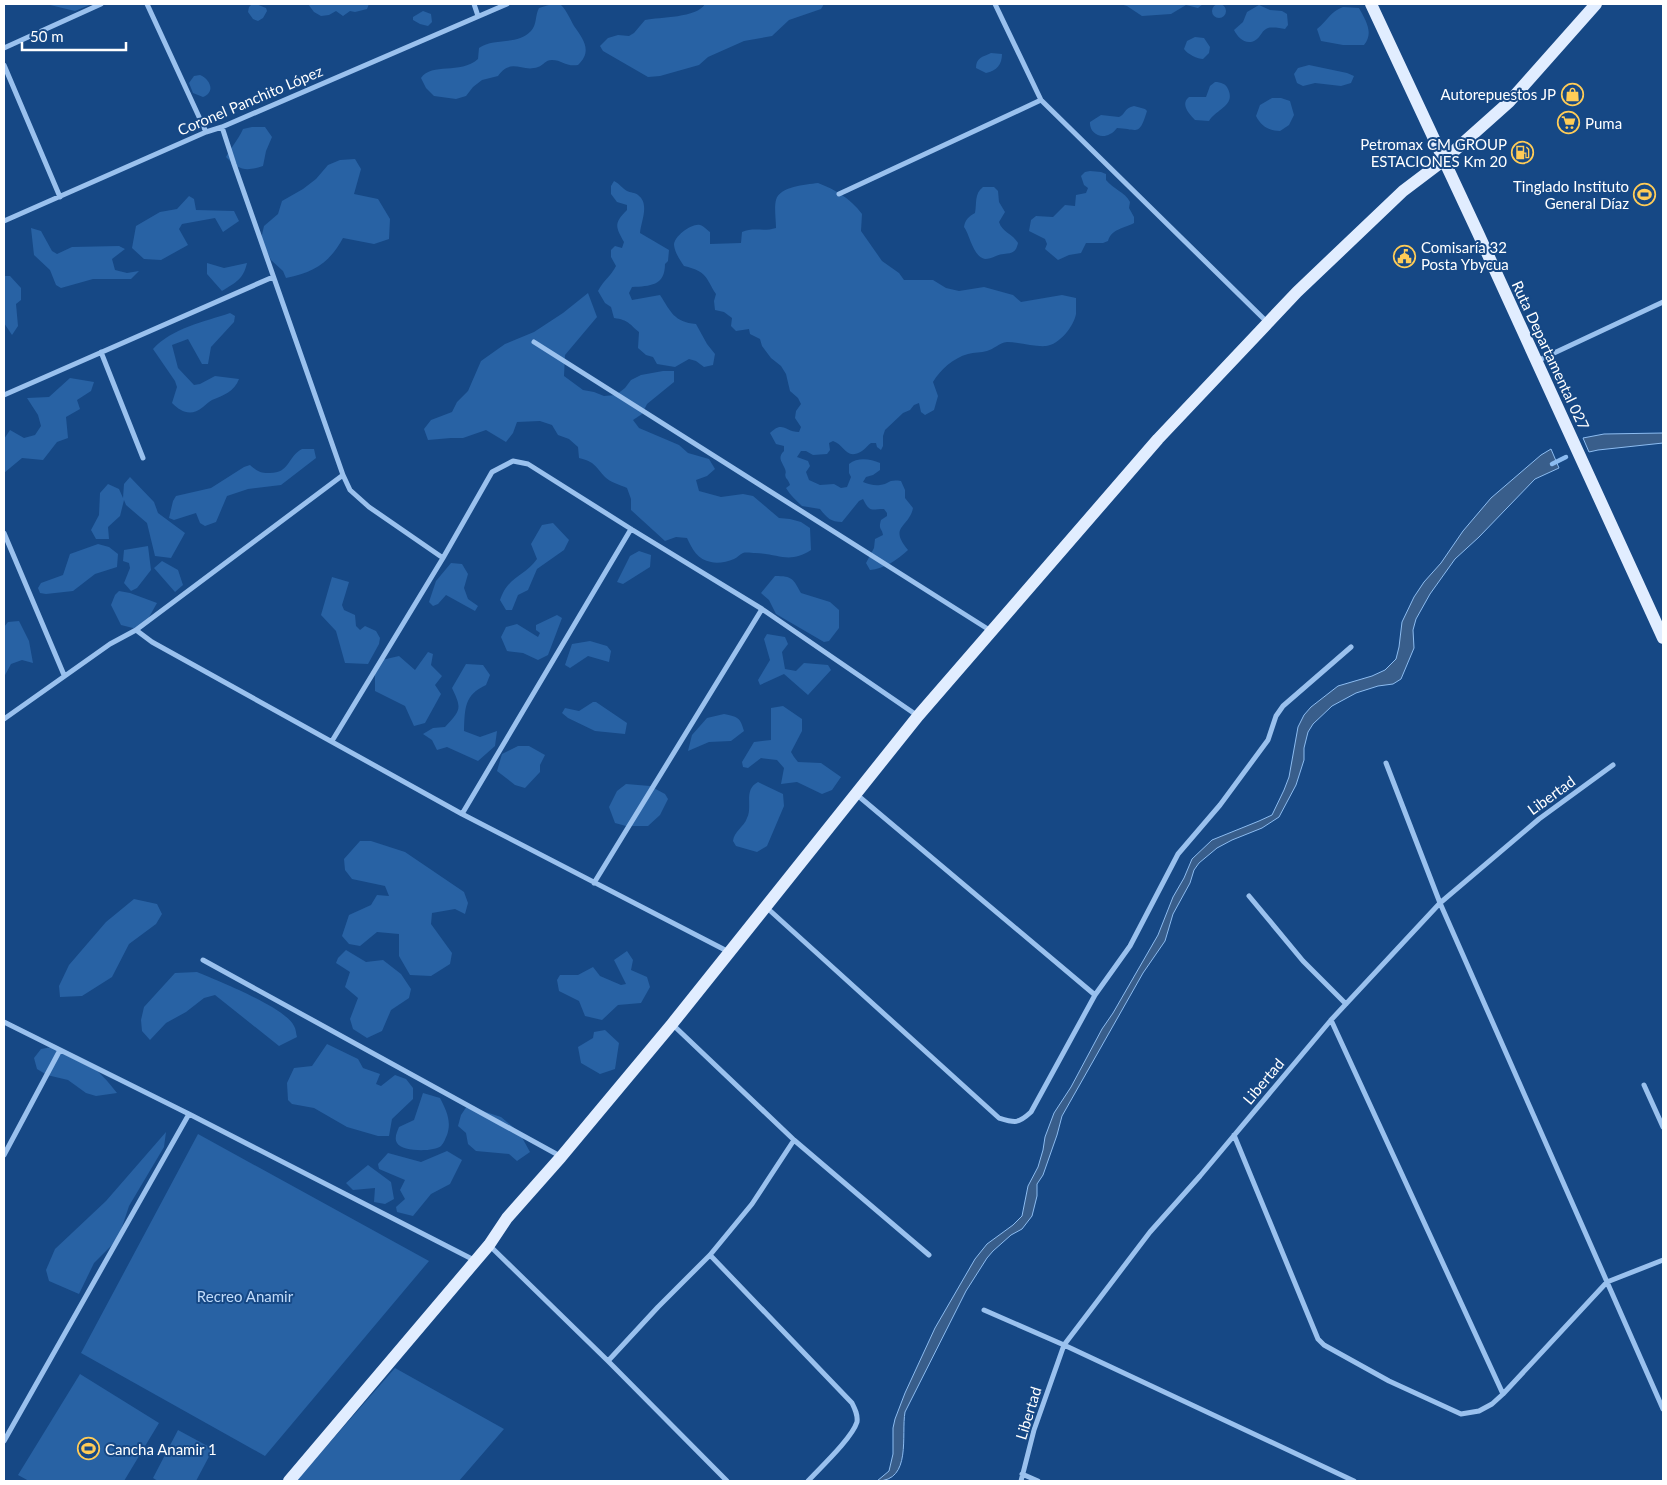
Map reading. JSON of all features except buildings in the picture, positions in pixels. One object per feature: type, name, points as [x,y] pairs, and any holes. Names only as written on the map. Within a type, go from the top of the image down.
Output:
[{"type":"main road","name":"Ruta Departamental 027","points":[[1371,4],[1663,638]]},
{"type":"main road","points":[[289,1481],[489,1245],[506,1218],[561,1157],[672,1024],[918,716],[1158,439],[1297,292],[1403,192],[1444,160],[1509,102],[1596,4]]},
{"type":"street","points":[[4,48],[100,4]]},
{"type":"street","points":[[147,4],[206,132]]},
{"type":"street","points":[[474,4],[478,16]]},
{"type":"street","name":"Coronel Panchito López","points":[[4,221],[206,132],[222,127],[507,4]]},
{"type":"street","points":[[995,4],[1041,100],[1267,323]]},
{"type":"street","points":[[4,65],[60,196]]},
{"type":"street","points":[[839,194],[1041,100]]},
{"type":"street","points":[[222,127],[342,476],[350,490],[369,508],[443,558]]},
{"type":"street","points":[[4,395],[273,277]]},
{"type":"street","points":[[1536,361],[1663,302]]},
{"type":"street","points":[[534,342],[992,632]]},
{"type":"street","points":[[101,352],[143,458]]},
{"type":"street","points":[[332,741],[443,558],[492,472],[513,461],[528,464],[762,609],[918,716]]},
{"type":"street","points":[[4,719],[64,675],[110,644],[136,630],[342,476]]},
{"type":"street","points":[[462,814],[631,529]]},
{"type":"street","points":[[4,533],[64,675]]},
{"type":"street","points":[[594,882],[762,609]]},
{"type":"street","points":[[136,630],[152,642],[462,814],[730,952]]},
{"type":"street","points":[[766,907],[999,1118],[1012,1122],[1022,1120],[1031,1112],[1095,995],[1130,946],[1178,854],[1220,806],[1268,740],[1276,716],[1282,706],[1351,647]]},
{"type":"street","points":[[1386,763],[1440,904],[1663,1409]]},
{"type":"street","name":"Libertad","points":[[1021,1481],[1042,1406],[1064,1345],[1150,1232],[1331,1020],[1440,904],[1539,819],[1613,765]]},
{"type":"street","points":[[856,794],[1095,995]]},
{"type":"street","points":[[1249,896],[1303,961],[1346,1004]]},
{"type":"street","points":[[203,960],[561,1157]]},
{"type":"street","points":[[1331,1020],[1503,1394]]},
{"type":"street","points":[[4,1022],[475,1260]]},
{"type":"street","points":[[672,1024],[794,1140],[929,1255]]},
{"type":"street","points":[[4,1154],[60,1050]]},
{"type":"street","points":[[1644,1085],[1663,1126]]},
{"type":"street","points":[[4,1441],[6,1432],[189,1114]]},
{"type":"street","points":[[1234,1134],[1311,1326],[1318,1339],[1324,1345],[1389,1381],[1461,1414],[1480,1411],[1492,1404],[1607,1282],[1663,1260]]},
{"type":"street","points":[[608,1361],[710,1255],[752,1204],[794,1140]]},
{"type":"street","points":[[489,1245],[727,1481]]},
{"type":"street","points":[[710,1255],[852,1403],[856,1410],[857,1420],[852,1432],[808,1481]]},
{"type":"street","points":[[984,1310],[1064,1345],[1354,1481]]},
{"type":"street","points":[[1022,1474],[1038,1481]]},
{"type":"green space","points":[[46,4],[92,4],[75,11]]},
{"type":"green space","points":[[252,4],[266,8],[267,11],[263,18],[258,21],[253,19],[248,12]]},
{"type":"green space","points":[[308,4],[369,4],[367,9],[355,12],[350,11],[343,16],[336,11],[329,15],[321,16],[314,12]]},
{"type":"green space","points":[[552,4],[563,7],[583,40],[586,50],[585,55],[578,65],[570,65],[552,60],[532,68],[507,67],[498,76],[482,80],[466,96],[456,99],[434,96],[426,88],[421,78],[426,73],[471,64],[478,59],[479,48],[491,43],[525,36],[533,29],[539,8]]},
{"type":"green space","points":[[705,4],[824,4],[821,9],[789,20],[772,36],[744,41],[708,57],[699,65],[660,76],[648,77],[603,51],[600,46],[608,38],[618,35],[629,36],[645,20],[694,12],[701,9]]},
{"type":"green space","points":[[1120,4],[1203,4],[1198,8],[1186,5],[1171,14],[1142,16],[1127,6]]},
{"type":"green space","points":[[1216,4],[1222,4],[1226,11],[1222,18],[1216,18],[1212,14],[1212,8]]},
{"type":"green space","points":[[1259,5],[1287,14],[1288,25],[1285,29],[1268,28],[1257,39],[1246,42],[1234,30],[1243,22],[1247,12]]},
{"type":"green space","points":[[1343,7],[1359,8],[1369,31],[1364,45],[1343,45],[1321,41],[1317,29],[1332,14]]},
{"type":"green space","points":[[423,11],[431,14],[432,22],[428,26],[413,20],[413,17]]},
{"type":"green space","points":[[1195,37],[1204,38],[1210,47],[1209,53],[1203,59],[1193,56],[1184,49],[1187,41]]},
{"type":"green space","points":[[991,53],[1002,54],[1000,64],[996,69],[986,73],[976,68],[978,60]]},
{"type":"green space","points":[[1309,65],[1354,76],[1351,83],[1341,86],[1315,83],[1303,86],[1297,83],[1294,74],[1298,68]]},
{"type":"green space","points":[[200,75],[207,79],[210,86],[209,92],[203,97],[193,93],[189,83],[194,76]]},
{"type":"green space","points":[[1215,82],[1219,82],[1227,87],[1230,95],[1227,103],[1209,121],[1195,120],[1186,109],[1186,100],[1189,97],[1206,97],[1210,86]]},
{"type":"green space","points":[[1272,98],[1290,101],[1294,115],[1289,125],[1280,131],[1266,127],[1260,123],[1256,116],[1260,105]]},
{"type":"green space","points":[[1134,106],[1147,111],[1142,125],[1137,130],[1117,128],[1111,134],[1103,136],[1096,134],[1091,129],[1090,122],[1101,115],[1119,117],[1128,108]]},
{"type":"green space","points":[[265,127],[272,137],[266,151],[263,166],[243,169],[226,157],[243,129]]},
{"type":"green space","points":[[355,159],[361,169],[354,194],[378,199],[390,219],[389,239],[374,244],[343,238],[338,247],[320,265],[305,273],[286,278],[283,271],[271,260],[261,239],[264,226],[278,214],[282,201],[316,179],[328,165],[340,160]]},
{"type":"green space","points":[[1085,172],[1106,174],[1106,180],[1128,199],[1134,223],[1115,231],[1108,241],[1103,243],[1086,243],[1081,253],[1069,255],[1058,260],[1045,249],[1047,244],[1045,239],[1029,231],[1031,220],[1036,216],[1053,217],[1065,205],[1075,206],[1076,195],[1086,193],[1088,188],[1084,185],[1081,176]]},
{"type":"green space","points":[[614,181],[628,192],[637,194],[644,203],[640,233],[669,250],[668,261],[665,264],[662,277],[659,281],[650,285],[632,287],[629,293],[632,300],[660,295],[674,315],[683,321],[696,324],[715,354],[713,365],[704,367],[696,361],[689,359],[675,367],[657,364],[653,357],[646,355],[638,348],[639,332],[626,321],[614,318],[611,307],[605,303],[598,291],[616,266],[611,257],[611,250],[615,246],[622,248],[624,242],[617,226],[627,210],[627,205],[617,202],[611,194],[611,186]]},
{"type":"green space","points":[[818,183],[853,203],[862,214],[861,231],[882,261],[899,273],[904,280],[933,280],[946,288],[959,291],[984,287],[1013,295],[1021,302],[1062,295],[1076,298],[1075,319],[1061,339],[1051,345],[1042,346],[1007,342],[987,351],[962,356],[948,365],[933,382],[938,396],[934,410],[925,415],[921,412],[919,403],[903,413],[885,430],[881,450],[877,447],[876,443],[871,443],[857,454],[852,454],[833,441],[829,443],[830,450],[827,454],[813,455],[806,451],[801,451],[797,457],[808,461],[810,466],[806,472],[809,480],[820,485],[834,484],[841,488],[847,487],[851,477],[849,464],[860,460],[880,463],[880,470],[866,477],[863,482],[878,485],[891,481],[901,481],[905,490],[905,498],[913,508],[911,515],[900,531],[902,542],[908,550],[890,563],[870,570],[866,563],[874,548],[875,539],[883,535],[880,523],[887,516],[887,513],[884,509],[873,510],[869,508],[863,499],[859,501],[842,522],[835,521],[827,517],[820,509],[802,506],[789,493],[786,488],[790,485],[780,458],[784,451],[784,446],[776,444],[770,433],[778,427],[799,432],[801,427],[795,418],[796,411],[801,404],[798,398],[790,391],[786,374],[781,366],[771,358],[762,346],[760,339],[750,334],[749,329],[736,331],[731,326],[732,318],[724,312],[715,310],[714,301],[716,294],[707,279],[702,273],[684,266],[674,245],[680,234],[688,228],[697,225],[710,232],[710,244],[741,243],[742,232],[776,228],[775,206],[778,195],[794,187]]},
{"type":"green space","points":[[983,187],[994,187],[998,191],[999,202],[1005,212],[999,222],[1000,225],[1018,243],[1012,252],[985,259],[975,250],[964,227],[968,218],[975,213],[977,196]]},
{"type":"green space","points":[[189,196],[194,199],[196,210],[234,211],[239,221],[223,232],[215,218],[182,224],[179,229],[188,245],[161,260],[144,259],[132,248],[136,226],[160,212],[177,209]]},
{"type":"green space","points":[[31,228],[41,231],[52,251],[57,254],[72,247],[119,246],[125,249],[112,259],[115,270],[127,273],[139,271],[131,279],[93,279],[61,288],[56,285],[50,270],[34,255]]},
{"type":"green space","points":[[207,263],[224,268],[247,263],[241,277],[222,291],[207,274]]},
{"type":"green space","points":[[4,276],[10,276],[21,288],[21,300],[16,304],[18,326],[12,335],[4,323]]},
{"type":"green space","points":[[588,293],[597,317],[565,355],[564,376],[583,390],[604,396],[616,395],[631,380],[641,375],[674,371],[674,382],[647,404],[642,414],[633,420],[639,428],[679,445],[688,453],[709,459],[715,469],[707,476],[696,480],[699,491],[721,497],[743,494],[753,496],[779,518],[801,522],[810,528],[811,550],[797,557],[746,553],[725,562],[706,561],[696,553],[687,538],[676,537],[665,541],[631,510],[631,499],[627,488],[605,477],[592,463],[579,458],[578,447],[569,439],[558,435],[552,425],[540,421],[517,422],[513,433],[506,442],[486,430],[463,438],[428,440],[424,429],[431,420],[452,412],[457,402],[468,391],[481,361],[505,344],[534,332],[563,313]]},
{"type":"green space","points":[[230,313],[235,316],[234,322],[211,347],[208,364],[202,364],[188,339],[172,345],[178,368],[194,385],[215,376],[239,379],[237,383],[224,395],[211,401],[199,410],[190,413],[179,409],[172,403],[177,387],[175,381],[153,349],[169,336],[179,331]]},
{"type":"green space","points":[[70,378],[94,382],[91,391],[77,400],[80,409],[66,417],[68,438],[57,442],[43,460],[22,458],[4,473],[4,439],[10,430],[24,438],[35,435],[41,426],[38,415],[27,398],[49,397]]},
{"type":"green space","points":[[302,449],[314,449],[316,458],[281,485],[248,489],[227,496],[216,522],[205,526],[200,523],[196,513],[174,520],[169,518],[176,496],[211,488],[250,465],[263,473],[275,473],[284,468],[293,456]]},
{"type":"green space","points":[[130,477],[154,502],[158,513],[185,533],[171,558],[155,556],[147,523],[126,505],[124,500],[120,516],[108,527],[109,539],[96,539],[91,530],[99,515],[100,493],[108,484],[119,489],[123,498],[124,484]]},
{"type":"green space","points":[[553,523],[569,540],[564,550],[537,569],[528,590],[518,595],[512,610],[506,610],[500,600],[503,592],[512,581],[527,570],[537,559],[531,544],[542,525]]},
{"type":"green space","points":[[98,544],[109,547],[118,554],[117,567],[95,574],[73,591],[40,593],[38,588],[41,583],[63,575],[70,554]]},
{"type":"green space","points":[[148,546],[151,570],[137,588],[131,591],[124,583],[130,568],[129,563],[123,561],[124,550]]},
{"type":"green space","points":[[639,551],[651,555],[650,567],[623,584],[617,582],[630,556]]},
{"type":"green space","points":[[162,561],[178,570],[183,585],[175,592],[154,568]]},
{"type":"green space","points":[[451,563],[462,564],[468,574],[464,588],[468,599],[478,606],[475,611],[446,595],[438,604],[433,606],[429,602],[436,581]]},
{"type":"green space","points":[[775,576],[792,579],[801,593],[830,602],[839,610],[839,628],[829,641],[824,642],[776,614],[769,600],[761,593]]},
{"type":"green space","points":[[332,577],[349,582],[342,605],[344,610],[355,615],[356,626],[360,630],[365,626],[376,631],[380,638],[379,644],[368,664],[345,663],[336,631],[321,615]]},
{"type":"green space","points":[[119,591],[157,603],[143,628],[137,629],[121,625],[111,605]]},
{"type":"green space","points":[[557,615],[562,618],[548,655],[538,660],[523,653],[507,651],[501,637],[506,627],[517,624],[538,637],[540,633],[536,630],[536,625]]},
{"type":"green space","points":[[19,621],[29,641],[33,663],[22,660],[11,664],[4,677],[4,627],[8,622]]},
{"type":"green space","points":[[767,634],[785,637],[788,644],[782,652],[785,669],[796,671],[804,663],[828,665],[831,670],[808,695],[784,674],[760,685],[758,680],[770,660],[764,639]]},
{"type":"green space","points":[[590,641],[607,646],[611,651],[609,662],[588,656],[570,668],[565,665],[572,644]]},
{"type":"green space","points":[[428,652],[433,654],[431,665],[442,676],[435,685],[441,694],[425,723],[414,726],[405,706],[375,691],[375,669],[382,660],[399,656],[415,670]]},
{"type":"green space","points":[[466,664],[483,665],[490,675],[486,685],[473,693],[467,703],[464,731],[480,737],[497,731],[495,746],[478,761],[447,747],[437,750],[432,740],[423,734],[433,728],[445,727],[457,713],[458,705],[452,688]]},
{"type":"green space","points":[[596,702],[627,723],[625,734],[595,731],[568,718],[562,713],[565,708],[579,711]]},
{"type":"green space","points":[[783,706],[802,719],[802,731],[791,752],[798,762],[821,763],[841,777],[832,790],[822,794],[797,782],[781,784],[784,768],[777,760],[761,758],[748,768],[743,767],[742,762],[754,742],[771,740],[771,708]]},
{"type":"green space","points":[[724,714],[738,718],[744,731],[731,741],[709,742],[688,751],[692,735],[707,718]]},
{"type":"green space","points":[[518,746],[529,746],[545,755],[540,765],[540,772],[525,788],[515,785],[497,771],[502,754]]},
{"type":"green space","points":[[758,782],[783,794],[784,806],[767,846],[757,852],[736,846],[733,841],[735,834],[747,818],[751,789]]},
{"type":"green space","points":[[626,784],[650,786],[665,794],[668,799],[660,815],[648,826],[626,826],[615,823],[609,807],[617,791]]},
{"type":"green space","points":[[360,841],[371,841],[405,852],[464,892],[468,903],[465,914],[455,909],[432,913],[431,924],[452,953],[450,964],[431,976],[410,975],[399,956],[399,934],[377,932],[360,946],[349,944],[342,936],[349,915],[371,905],[377,895],[389,896],[385,886],[352,879],[345,870],[344,859]]},
{"type":"green space","points":[[134,899],[157,904],[162,914],[156,924],[129,944],[112,977],[82,996],[60,997],[59,986],[69,965],[106,922]]},
{"type":"green space","points":[[346,950],[366,962],[383,960],[401,974],[411,989],[409,998],[391,1010],[382,1031],[367,1038],[353,1029],[350,1019],[358,998],[345,987],[350,972],[336,963]]},
{"type":"green space","points":[[627,951],[633,960],[631,970],[647,977],[650,987],[641,1003],[618,1005],[602,1020],[585,1016],[579,1001],[559,991],[557,980],[560,975],[578,975],[593,967],[600,976],[621,985],[626,984],[614,960]]},
{"type":"green space","points":[[197,972],[250,995],[278,1011],[294,1026],[297,1037],[279,1046],[215,995],[204,998],[186,1012],[166,1023],[150,1040],[142,1031],[141,1020],[144,1007],[175,973]]},
{"type":"green space","points":[[605,1030],[619,1043],[615,1069],[600,1074],[581,1063],[578,1047],[593,1038],[594,1032]]},
{"type":"green space","points":[[327,1044],[358,1059],[363,1068],[380,1074],[376,1084],[381,1086],[395,1075],[406,1079],[413,1088],[413,1099],[392,1119],[389,1136],[378,1136],[347,1127],[314,1108],[292,1104],[288,1100],[287,1083],[294,1068],[312,1066]]},
{"type":"green space","points":[[52,1047],[89,1064],[117,1093],[96,1096],[86,1093],[68,1080],[47,1075],[37,1069],[34,1058],[41,1049]]},
{"type":"green space","points":[[423,1093],[440,1098],[449,1120],[447,1135],[442,1145],[437,1148],[418,1150],[405,1148],[397,1143],[397,1133],[399,1127],[414,1120]]},
{"type":"green space","points":[[467,1106],[501,1117],[519,1132],[530,1152],[517,1161],[509,1154],[476,1151],[468,1144],[466,1133],[458,1126],[461,1115]]},
{"type":"green space","points":[[166,1132],[164,1147],[129,1206],[118,1239],[94,1263],[79,1294],[49,1281],[46,1270],[55,1249],[106,1201]]},
{"type":"green space","name":"Recreo Anamir","points":[[198,1134],[429,1261],[265,1456],[81,1353]]},
{"type":"green space","points":[[447,1151],[462,1160],[450,1184],[431,1194],[413,1216],[397,1212],[396,1207],[405,1199],[400,1190],[405,1180],[379,1169],[378,1164],[388,1153],[421,1162]]},
{"type":"green space","points":[[368,1165],[391,1182],[394,1199],[385,1204],[374,1202],[375,1188],[353,1190],[346,1183]]},
{"type":"green space","points":[[395,1368],[504,1429],[459,1481],[296,1481]]},
{"type":"green space","name":"Cancha Anamir 1","points":[[80,1374],[159,1423],[124,1481],[29,1481],[18,1475]]},
{"type":"green space","points":[[178,1430],[213,1449],[196,1481],[158,1481],[153,1478]]},
{"type":"shaded area","points":[[1663,433],[1663,443],[1589,452],[1583,438],[1604,434]]},
{"type":"shaded area","points":[[1551,449],[1559,468],[1535,479],[1455,559],[1430,594],[1416,619],[1413,630],[1414,648],[1401,679],[1393,684],[1378,686],[1356,693],[1332,706],[1313,724],[1308,732],[1304,748],[1304,760],[1296,785],[1279,817],[1262,828],[1217,848],[1199,863],[1194,870],[1190,883],[1173,914],[1165,941],[1143,973],[1062,1116],[1043,1175],[1037,1184],[1037,1196],[1032,1216],[1022,1229],[1011,1235],[993,1251],[966,1291],[905,1412],[903,1455],[900,1465],[896,1473],[888,1479],[877,1481],[889,1471],[893,1454],[895,1419],[935,1328],[975,1259],[987,1244],[1022,1216],[1028,1186],[1038,1167],[1045,1137],[1054,1113],[1071,1087],[1102,1029],[1158,935],[1173,897],[1192,859],[1212,840],[1272,815],[1289,777],[1298,727],[1304,715],[1311,707],[1338,686],[1385,670],[1396,659],[1402,622],[1414,597],[1424,582],[1491,498],[1541,455]]},
{"type":"waterway","points":[[1552,464],[1566,457]]},
{"type":"place","name":"Autorepuestos JP","points":[[1572,94]]},
{"type":"place","name":"Puma","points":[[1569,123]]},
{"type":"place","name":"Petromax CM GROUP ESTACIONES Km 20","points":[[1523,153]]},
{"type":"place","name":"Tinglado Instituto General Díaz","points":[[1645,195]]},
{"type":"place","name":"Comisaría 32 Posta Ybycua","points":[[1405,256]]},
{"type":"place","name":"Cancha Anamir 1","points":[[89,1449]]}]
